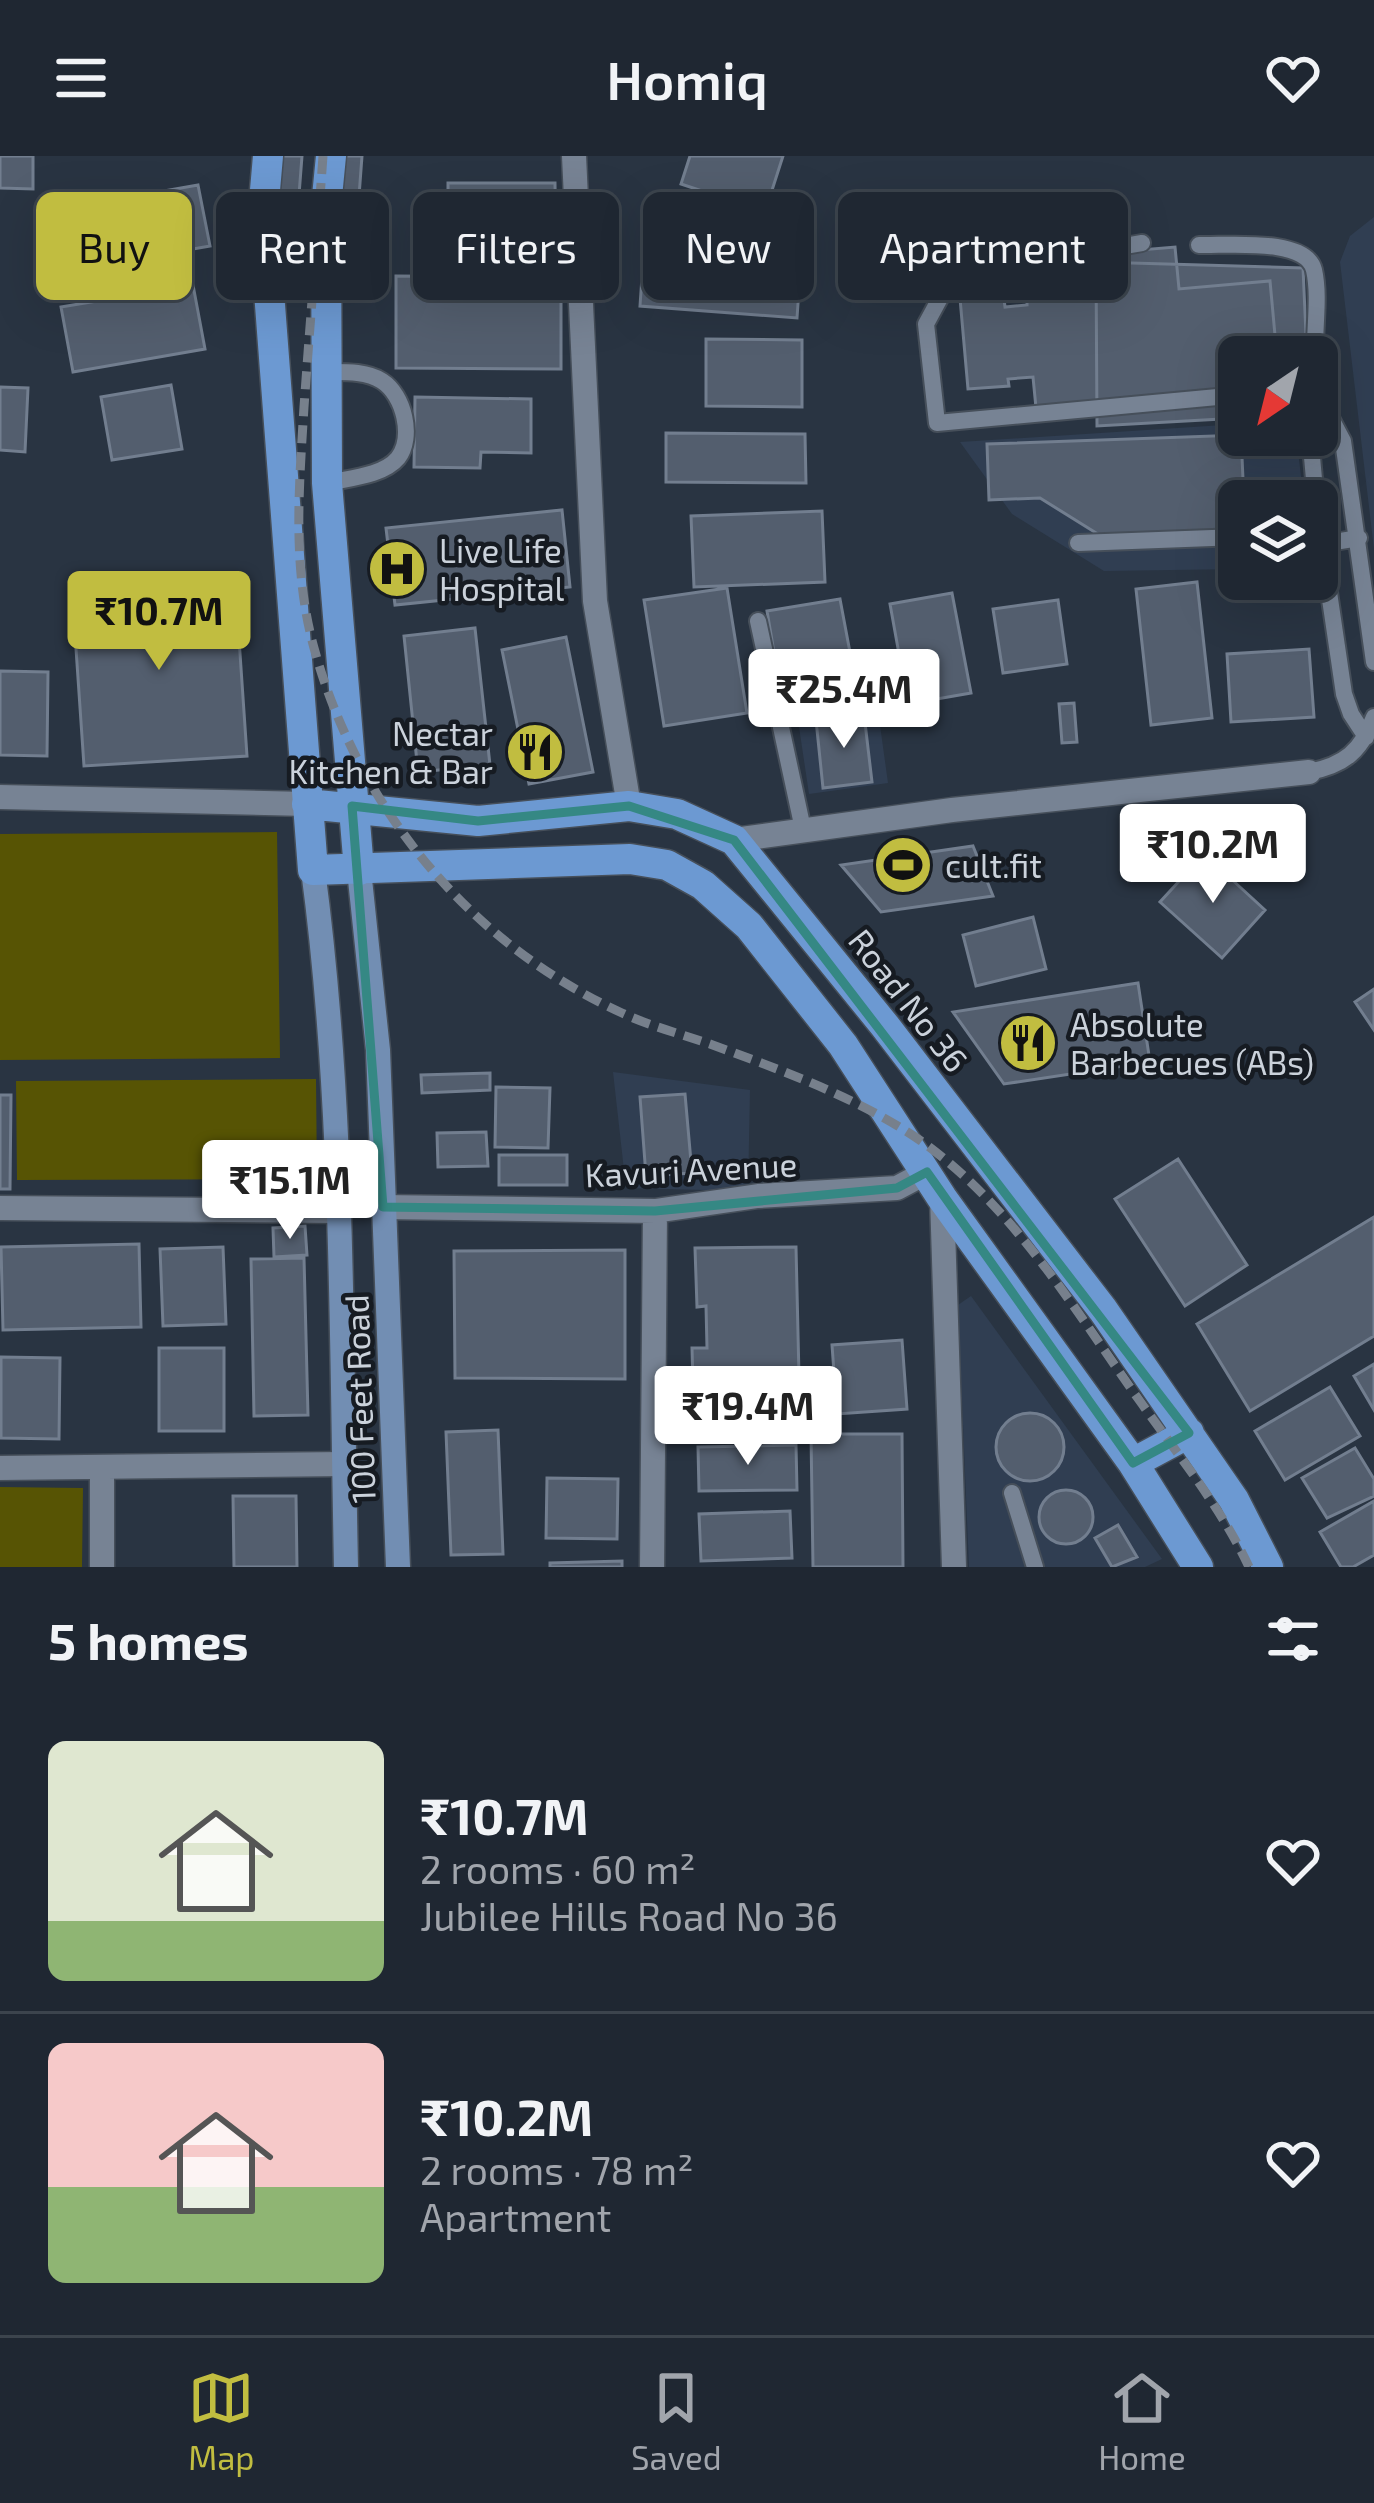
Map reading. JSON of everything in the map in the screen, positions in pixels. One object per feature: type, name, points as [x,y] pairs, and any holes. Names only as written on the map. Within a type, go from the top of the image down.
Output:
[{"type":"main road","points":[[268,156],[263,213],[314,870],[630,860],[667,866],[703,885],[749,926],[844,1045],[934,1185],[1133,1463],[1198,1567]]},
{"type":"main road","points":[[331,156],[326,207],[327,483],[359,870]]},
{"type":"main road","name":"Road No 36","points":[[307,804],[478,821],[629,806],[677,814],[734,839],[986,1157],[1189,1433],[1234,1500],[1268,1567]]},
{"type":"main road","name":"100 Feet Road","points":[[314,870],[324,950],[341,1211],[346,1567]]},
{"type":"main road","name":"100 Feet Road","points":[[359,870],[378,1049],[398,1567]]},
{"type":"main road","points":[[1133,1463],[1189,1433]]},
{"type":"street","points":[[574,156],[595,601],[629,806]]},
{"type":"street","points":[[734,839],[1309,772]]},
{"type":"street","points":[[0,797],[307,804]]},
{"type":"street","points":[[934,1185],[954,1567]]},
{"type":"street","name":"Kavuri Avenue","points":[[383,1207],[655,1210],[758,1196],[934,1185]]},
{"type":"street","points":[[0,1208],[341,1211]]},
{"type":"street","points":[[652,1567],[655,1210]]},
{"type":"street","points":[[0,1468],[344,1464]]},
{"type":"street","points":[[101,1469],[101,1567]]},
{"type":"lane","points":[[1142,243],[952,276],[926,324],[937,423],[1218,397]]},
{"type":"lane","points":[[1199,245],[1289,248],[1305,255],[1314,268],[1315,336]]},
{"type":"lane","points":[[327,372],[358,373],[382,381],[399,399],[406,437],[398,457],[382,470],[327,483]]},
{"type":"lane","points":[[1338,432],[1359,538],[1374,662]]},
{"type":"lane","points":[[1078,543],[1218,538]]},
{"type":"lane","points":[[1338,538],[1359,538]]},
{"type":"lane","points":[[1329,600],[1344,694],[1366,737]]},
{"type":"lane","points":[[758,621],[803,829]]},
{"type":"lane","points":[[1309,772],[1335,767],[1350,758],[1374,717]]},
{"type":"lane","points":[[1012,1493],[1035,1567]]},
{"type":"highlighted area","points":[[352,806],[478,821],[629,806],[734,840],[1189,1433],[1133,1463],[927,1172],[897,1188],[655,1211],[383,1207]]},
{"type":"shaded area","points":[[1374,217],[1374,549],[1340,262],[1350,236]]},
{"type":"shaded area","points":[[1218,425],[1218,456],[1299,456],[1301,480],[1218,480],[1218,569],[1104,571],[1012,514],[960,442]]},
{"type":"shaded area","points":[[875,689],[888,783],[809,794],[795,700]]},
{"type":"shaded area","points":[[277,832],[280,1058],[0,1060],[0,834]]},
{"type":"shaded area","points":[[613,1072],[750,1090],[748,1191],[626,1188]]},
{"type":"shaded area","points":[[316,1079],[317,1179],[17,1180],[16,1081]]},
{"type":"shaded area","points":[[971,1296],[1162,1559],[1145,1567],[969,1567],[958,1305]]},
{"type":"shaded area","points":[[0,1487],[83,1488],[82,1567],[0,1567]]},
{"type":"building","points":[[0,156],[33,156],[33,189],[0,188]]},
{"type":"building","points":[[270,156],[302,156],[299,192],[267,192]]},
{"type":"building","points":[[328,156],[362,156],[359,192],[325,192]]},
{"type":"building","points":[[690,156],[783,156],[771,192],[705,192],[681,184]]},
{"type":"building","points":[[448,183],[555,183],[555,192],[448,192]]},
{"type":"building","points":[[198,185],[210,246],[192,249],[192,192],[158,192]]},
{"type":"building","points":[[1175,247],[1179,289],[1270,281],[1275,336],[1218,336],[1218,393],[1036,408],[1033,377],[1008,379],[1009,386],[968,389],[960,300],[1004,300],[1005,307],[1027,305],[1027,300],[1128,300],[1128,251]]},
{"type":"building","points":[[643,262],[643,300],[798,300],[797,318],[640,306]]},
{"type":"building","points":[[1128,263],[1303,268],[1306,336],[1218,336],[1218,419],[1097,426],[1096,300],[1128,300]]},
{"type":"building","points":[[396,276],[413,276],[413,300],[561,300],[561,369],[396,368]]},
{"type":"building","points":[[192,285],[205,349],[73,372],[61,307],[103,300],[192,300]]},
{"type":"building","points":[[706,339],[802,340],[802,407],[706,406]]},
{"type":"building","points":[[171,385],[182,449],[112,460],[101,397]]},
{"type":"building","points":[[0,387],[28,388],[25,452],[0,450]]},
{"type":"building","points":[[415,397],[531,399],[531,453],[481,452],[480,468],[414,467]]},
{"type":"building","points":[[666,433],[805,434],[806,483],[666,482]]},
{"type":"building","points":[[1218,436],[1218,456],[1242,456],[1243,480],[1218,480],[1218,532],[1101,536],[1040,498],[989,500],[987,444]]},
{"type":"building","points":[[562,510],[570,587],[395,605],[386,528]]},
{"type":"building","points":[[822,511],[825,582],[694,587],[691,516]]},
{"type":"building","points":[[235,580],[247,756],[84,766],[72,590]]},
{"type":"building","points":[[1197,582],[1212,718],[1151,725],[1136,589]]},
{"type":"building","points":[[727,588],[747,713],[664,726],[644,600]]},
{"type":"building","points":[[952,593],[971,693],[908,704],[890,604]]},
{"type":"building","points":[[840,599],[852,663],[778,676],[767,611]]},
{"type":"building","points":[[1058,600],[1067,664],[1003,673],[993,609]]},
{"type":"building","points":[[475,628],[490,765],[418,772],[404,636]]},
{"type":"building","points":[[566,637],[593,772],[529,784],[502,650]]},
{"type":"building","points":[[1309,649],[1314,717],[1231,722],[1227,654]]},
{"type":"building","points":[[0,671],[48,672],[47,756],[0,755]]},
{"type":"building","points":[[1074,703],[1077,742],[1062,743],[1059,704]]},
{"type":"building","points":[[864,714],[872,782],[823,788],[816,720]]},
{"type":"building","points":[[973,846],[993,896],[881,912],[841,865]]},
{"type":"building","points":[[1204,854],[1265,910],[1222,958],[1160,902]]},
{"type":"building","points":[[1033,917],[1046,969],[976,986],[963,935]]},
{"type":"building","points":[[1138,983],[1150,1062],[1004,1084],[953,1012]]},
{"type":"building","points":[[1374,989],[1374,1030],[1355,1002]]},
{"type":"building","points":[[490,1073],[490,1090],[422,1093],[421,1075]]},
{"type":"building","points":[[496,1087],[550,1088],[548,1148],[495,1147]]},
{"type":"building","points":[[685,1094],[692,1173],[646,1176],[640,1097]]},
{"type":"building","points":[[0,1095],[11,1095],[10,1189],[0,1189]]},
{"type":"building","points":[[486,1132],[488,1166],[438,1167],[437,1133]]},
{"type":"building","points":[[499,1155],[567,1155],[567,1185],[499,1185]]},
{"type":"building","points":[[1178,1159],[1247,1265],[1185,1306],[1115,1199]]},
{"type":"building","points":[[1374,1217],[1374,1336],[1250,1411],[1197,1324]]},
{"type":"building","points":[[305,1226],[307,1255],[274,1257],[273,1228]]},
{"type":"building","points":[[139,1244],[141,1327],[3,1330],[1,1247]]},
{"type":"building","points":[[223,1247],[226,1324],[163,1326],[160,1249]]},
{"type":"building","points":[[796,1247],[800,1420],[694,1422],[692,1348],[707,1348],[706,1306],[697,1307],[695,1248]]},
{"type":"building","points":[[625,1250],[625,1379],[455,1378],[454,1251]]},
{"type":"building","points":[[304,1258],[308,1415],[254,1416],[251,1259]]},
{"type":"building","points":[[902,1340],[907,1409],[837,1414],[832,1345]]},
{"type":"building","points":[[159,1348],[224,1348],[224,1431],[159,1431]]},
{"type":"building","points":[[1,1357],[60,1358],[59,1439],[1,1438]]},
{"type":"building","points":[[1374,1364],[1374,1410],[1354,1376]]},
{"type":"building","points":[[1330,1387],[1360,1436],[1285,1480],[1255,1431]]},
{"type":"building","points":[[1030,1413],[1054,1423],[1064,1447],[1054,1471],[1030,1481],[1006,1471],[996,1447],[1006,1423]]},
{"type":"building","points":[[498,1430],[503,1554],[451,1555],[446,1432]]},
{"type":"building","points":[[811,1434],[902,1434],[903,1567],[813,1567]]},
{"type":"building","points":[[796,1445],[797,1490],[699,1491],[698,1447]]},
{"type":"building","points":[[1355,1448],[1374,1479],[1374,1496],[1327,1518],[1302,1478]]},
{"type":"building","points":[[547,1478],[618,1479],[617,1539],[546,1538]]},
{"type":"building","points":[[1066,1490],[1085,1498],[1093,1517],[1085,1536],[1066,1544],[1047,1536],[1039,1517],[1047,1498]]},
{"type":"building","points":[[233,1496],[296,1496],[297,1567],[234,1567]]},
{"type":"building","points":[[1374,1501],[1374,1555],[1353,1567],[1341,1567],[1320,1532]]},
{"type":"building","points":[[790,1511],[792,1558],[701,1561],[699,1514]]},
{"type":"building","points":[[1118,1525],[1137,1557],[1112,1567],[1095,1538]]},
{"type":"building","points":[[622,1561],[622,1567],[550,1567],[550,1563]]},
{"type":"railway","points":[[323,156],[300,468],[302,588],[314,648],[334,707],[359,763],[391,816],[469,909],[567,984],[633,1018],[846,1098],[921,1141],[955,1168],[1015,1229],[1068,1298],[1213,1504],[1249,1567]]},
{"type":"place","name":"Live Life Hospital","points":[[397,569]]},
{"type":"place","name":"Nectar Kitchen & Bar","points":[[535,752]]},
{"type":"place","name":"cult.fit","points":[[903,865]]},
{"type":"place","name":"Absolute Barbecues (ABs)","points":[[1028,1043]]}]
